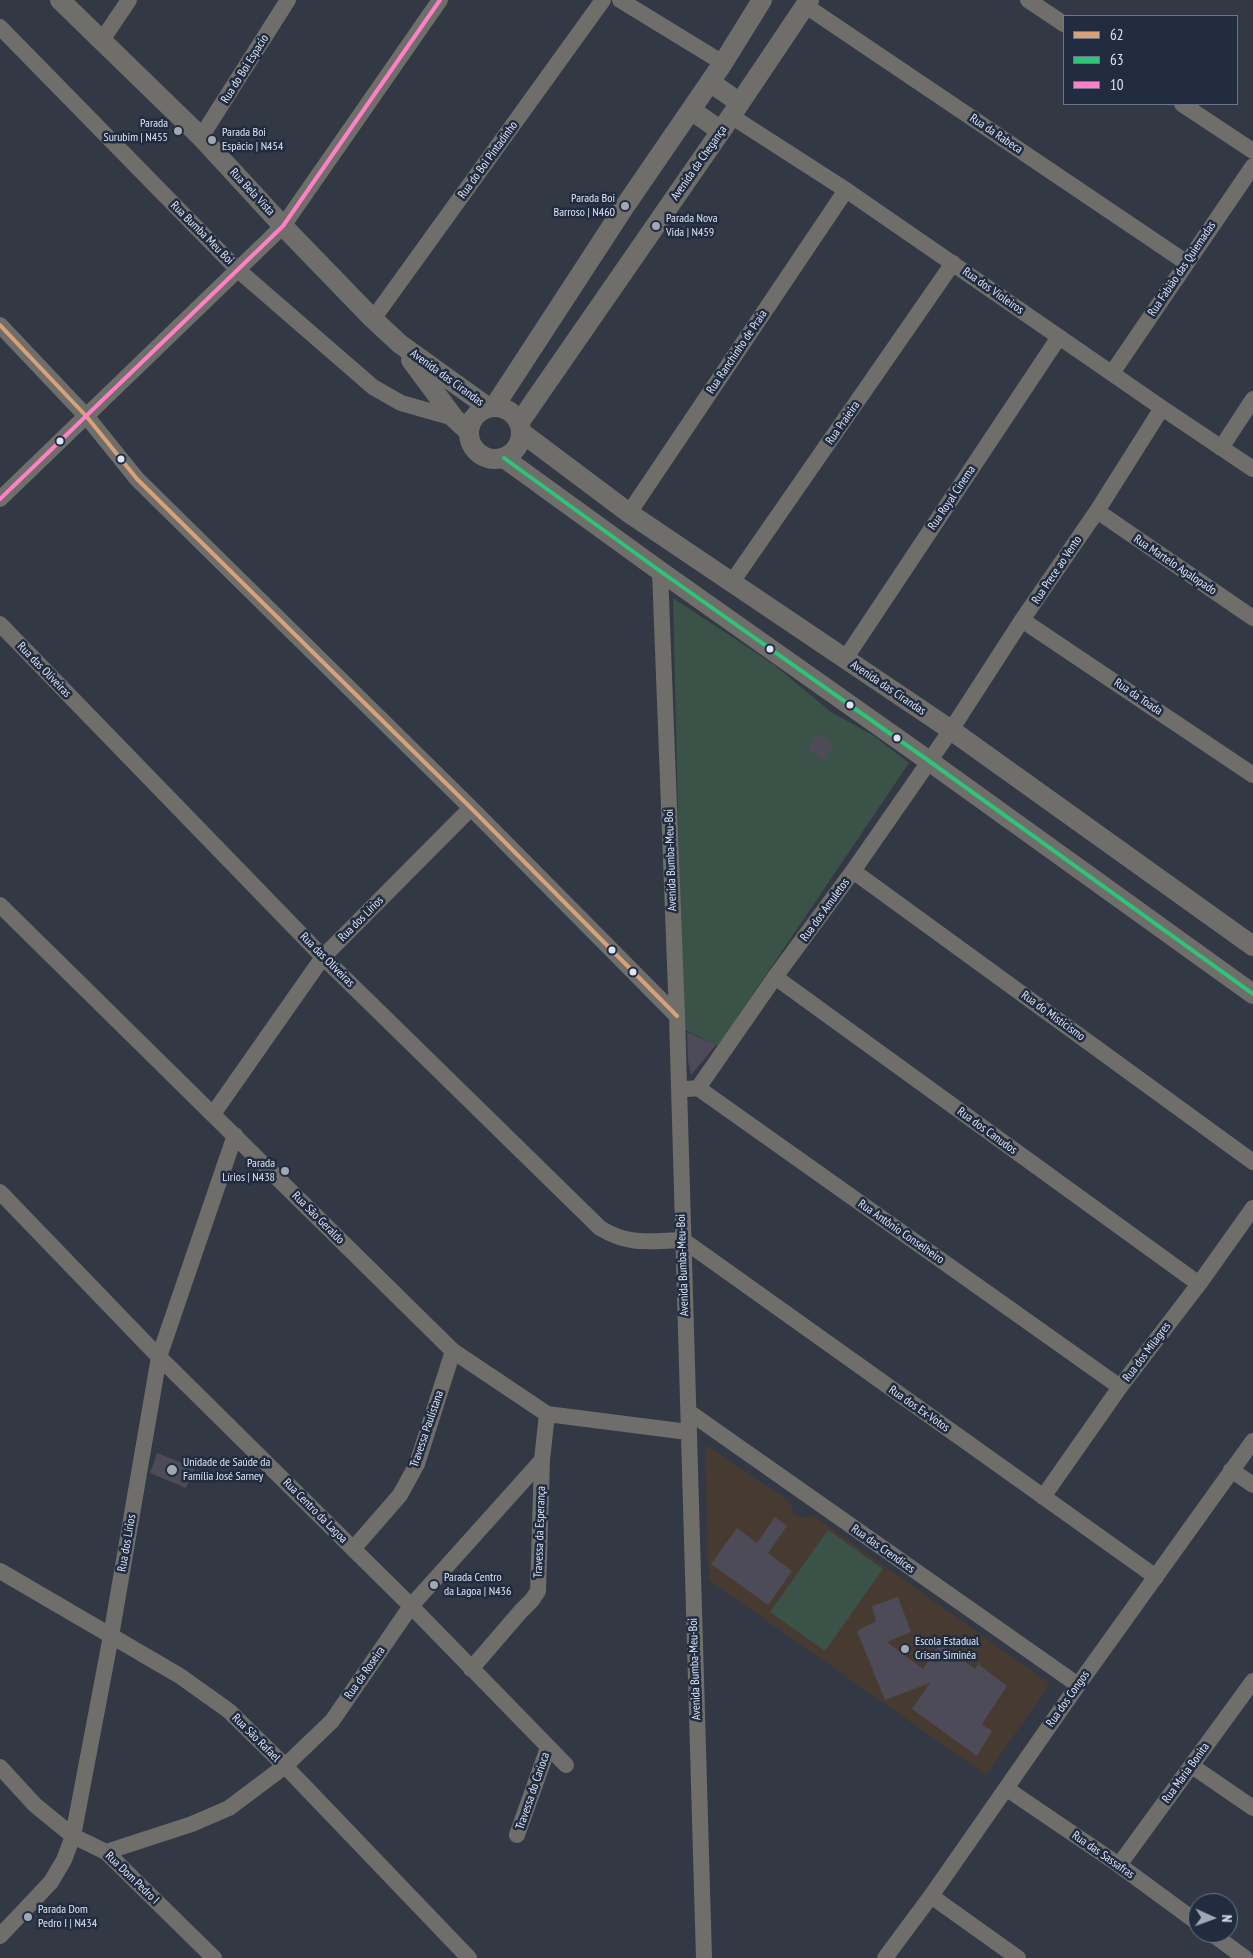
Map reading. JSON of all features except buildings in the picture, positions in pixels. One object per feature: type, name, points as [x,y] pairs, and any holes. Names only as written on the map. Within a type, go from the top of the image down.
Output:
[{"type":"street","name":"Rua Bela Vista","points":[[60,0],[201,137],[283,226],[373,319],[400,344]]},
{"type":"street","points":[[102,40],[129,0]]},
{"type":"street","name":"Rua do Boi Espacio","points":[[201,137],[288,0]]},
{"type":"street","points":[[0,499],[283,226],[440,0]]},
{"type":"street","name":"Rua do Boi Pintadinho","points":[[373,319],[603,0]]},
{"type":"street","points":[[620,0],[723,63]]},
{"type":"street","points":[[492,408],[625,206],[723,63],[762,0]]},
{"type":"street","points":[[1028,0],[1063,23]]},
{"type":"street","name":"Avenida da Chegança","points":[[520,427],[808,3]]},
{"type":"street","name":"Rua da Rabeca","points":[[808,3],[1187,263]]},
{"type":"street","name":"Rua Bumba Meu Boi","points":[[0,27],[238,270],[373,387],[401,403],[454,418]]},
{"type":"street","points":[[710,82],[731,117]]},
{"type":"street","points":[[1184,105],[1253,151]]},
{"type":"street","points":[[691,110],[731,117]]},
{"type":"street","name":"Rua dos Violeiros","points":[[731,117],[846,190],[1253,469]]},
{"type":"street","name":"Rua Fabião das Quiemadas","points":[[1112,373],[1253,166]]},
{"type":"street","name":"Rua Ranchinho de Praia","points":[[629,513],[846,190]]},
{"type":"street","name":"Rua Praieira","points":[[732,582],[953,263]]},
{"type":"street","points":[[0,325],[87,416],[137,479],[471,808],[677,1016]]},
{"type":"street","name":"Rua Royal Cinema","points":[[845,659],[1059,337]]},
{"type":"street","name":"Avenida das Cirandas","points":[[400,344],[492,408]]},
{"type":"street","name":"Avenida das Cirandas","points":[[400,344],[454,418],[469,432]]},
{"type":"street","points":[[1221,448],[1253,400]]},
{"type":"street","points":[[504,458],[516,449],[520,440],[520,427],[511,412],[502,408],[482,410],[475,417],[469,432],[473,446],[479,454],[488,458],[504,458],[1253,994]]},
{"type":"street","name":"Rua Prece ao Vento","points":[[951,730],[1022,620],[1097,511],[1162,408]]},
{"type":"street","name":"Avenida das Cirandas","points":[[520,427],[629,513],[951,730],[1253,946]]},
{"type":"street","name":"Rua Martelo Agalopado","points":[[1097,511],[1253,618]]},
{"type":"street","name":"Avenida Bumba-Meu-Boi","points":[[660,571],[677,1016],[704,1958]]},
{"type":"street","name":"Rua da Toada","points":[[1022,620],[1253,775]]},
{"type":"street","name":"Rua das Oliveiras","points":[[0,624],[323,957],[600,1228],[616,1237],[631,1242],[683,1240]]},
{"type":"street","name":"Rua dos Amuletos","points":[[698,1088],[951,730]]},
{"type":"street","name":"Rua dos Lírios","points":[[213,1114],[323,957],[471,808]]},
{"type":"street","name":"Rua do Misticismo","points":[[853,871],[1253,1162]]},
{"type":"street","name":"Rua São Geraldo","points":[[0,905],[452,1351],[547,1414],[688,1432]]},
{"type":"street","name":"Rua dos Canudos","points":[[775,977],[1200,1284]]},
{"type":"street","points":[[678,1089],[698,1088]]},
{"type":"street","name":"Rua Antônio Conselheiro","points":[[698,1088],[1120,1387]]},
{"type":"street","name":"Rua dos Lírios","points":[[0,1936],[51,1882],[64,1860],[73,1836],[111,1636],[159,1357],[235,1135]]},
{"type":"street","name":"Rua Centro da Lagoa","points":[[0,1192],[159,1357],[412,1606],[548,1748],[566,1764]]},
{"type":"street","name":"Rua dos Milagres","points":[[1043,1496],[1120,1387],[1200,1284],[1253,1208]]},
{"type":"street","name":"Rua dos Ex-Votos","points":[[683,1240],[1156,1577]]},
{"type":"street","name":"Travessa Paulistana","points":[[353,1549],[400,1496],[417,1464],[452,1351]]},
{"type":"street","name":"Rua das Crendices","points":[[689,1412],[1078,1685]]},
{"type":"street","points":[[542,1460],[547,1414]]},
{"type":"street","name":"Rua dos Congos","points":[[885,1958],[931,1896],[1078,1685],[1253,1441]]},
{"type":"street","name":"Rua da Roseira","points":[[106,1852],[192,1824],[229,1808],[285,1766],[332,1720],[412,1606],[542,1460]]},
{"type":"street","name":"Travessa da Esperança","points":[[472,1668],[538,1591],[542,1460]]},
{"type":"street","points":[[1231,1470],[1253,1485]]},
{"type":"street","name":"Rua São Rafael","points":[[0,1571],[203,1691],[229,1711],[285,1766],[469,1958]]},
{"type":"street","name":"Rua Maria Bonita","points":[[1119,1865],[1253,1681]]},
{"type":"street","name":"Travessa do Carioca","points":[[517,1835],[548,1748]]},
{"type":"street","points":[[1192,1766],[1253,1808]]},
{"type":"street","name":"Rua Dom Pedro I","points":[[0,1767],[35,1805],[73,1836],[106,1852],[214,1958]]},
{"type":"street","name":"Rua das Sassafras","points":[[1007,1789],[1119,1865],[1188,1916]]},
{"type":"street","points":[[931,1896],[1018,1958]]},
{"type":"street","points":[[1225,1943],[1245,1958]]},
{"type":"shaded area","name":"Escola Estadual Crisan Siminéa","points":[[705,1445],[790,1502],[793,1513],[801,1518],[814,1516],[1050,1684],[986,1775],[709,1580]]},
{"type":"green space","points":[[673,598],[773,664],[831,712],[874,736],[909,763],[718,1046],[683,1029]]},
{"type":"green space","points":[[828,1530],[883,1569],[825,1651],[770,1612]]},
{"type":"transit line","name":"10","points":[[0,499],[283,226],[440,0]]},
{"type":"transit line","name":"62","points":[[0,325],[87,417],[137,479],[471,808],[677,1016]]},
{"type":"transit line","name":"63","points":[[504,458],[1253,994]]},
{"type":"place","name":"Parada Surubim | N455","points":[[178,131]]},
{"type":"place","name":"Parada Boi Espácio | N454","points":[[212,140]]},
{"type":"place","name":"Parada Boi Barroso | N460","points":[[625,206]]},
{"type":"place","name":"Parada Nova Vida | N459","points":[[656,226]]},
{"type":"place","name":"Parada Lírios | N438","points":[[285,1171]]},
{"type":"place","name":"Unidade de Saúde da Família José Sarney","points":[[172,1470]]},
{"type":"place","name":"Parada Centro da Lagoa | N436","points":[[434,1585]]},
{"type":"place","name":"Escola Estadual Crisan Siminéa","points":[[905,1649]]},
{"type":"place","name":"Parada Dom Pedro I | N434","points":[[28,1917]]}]
